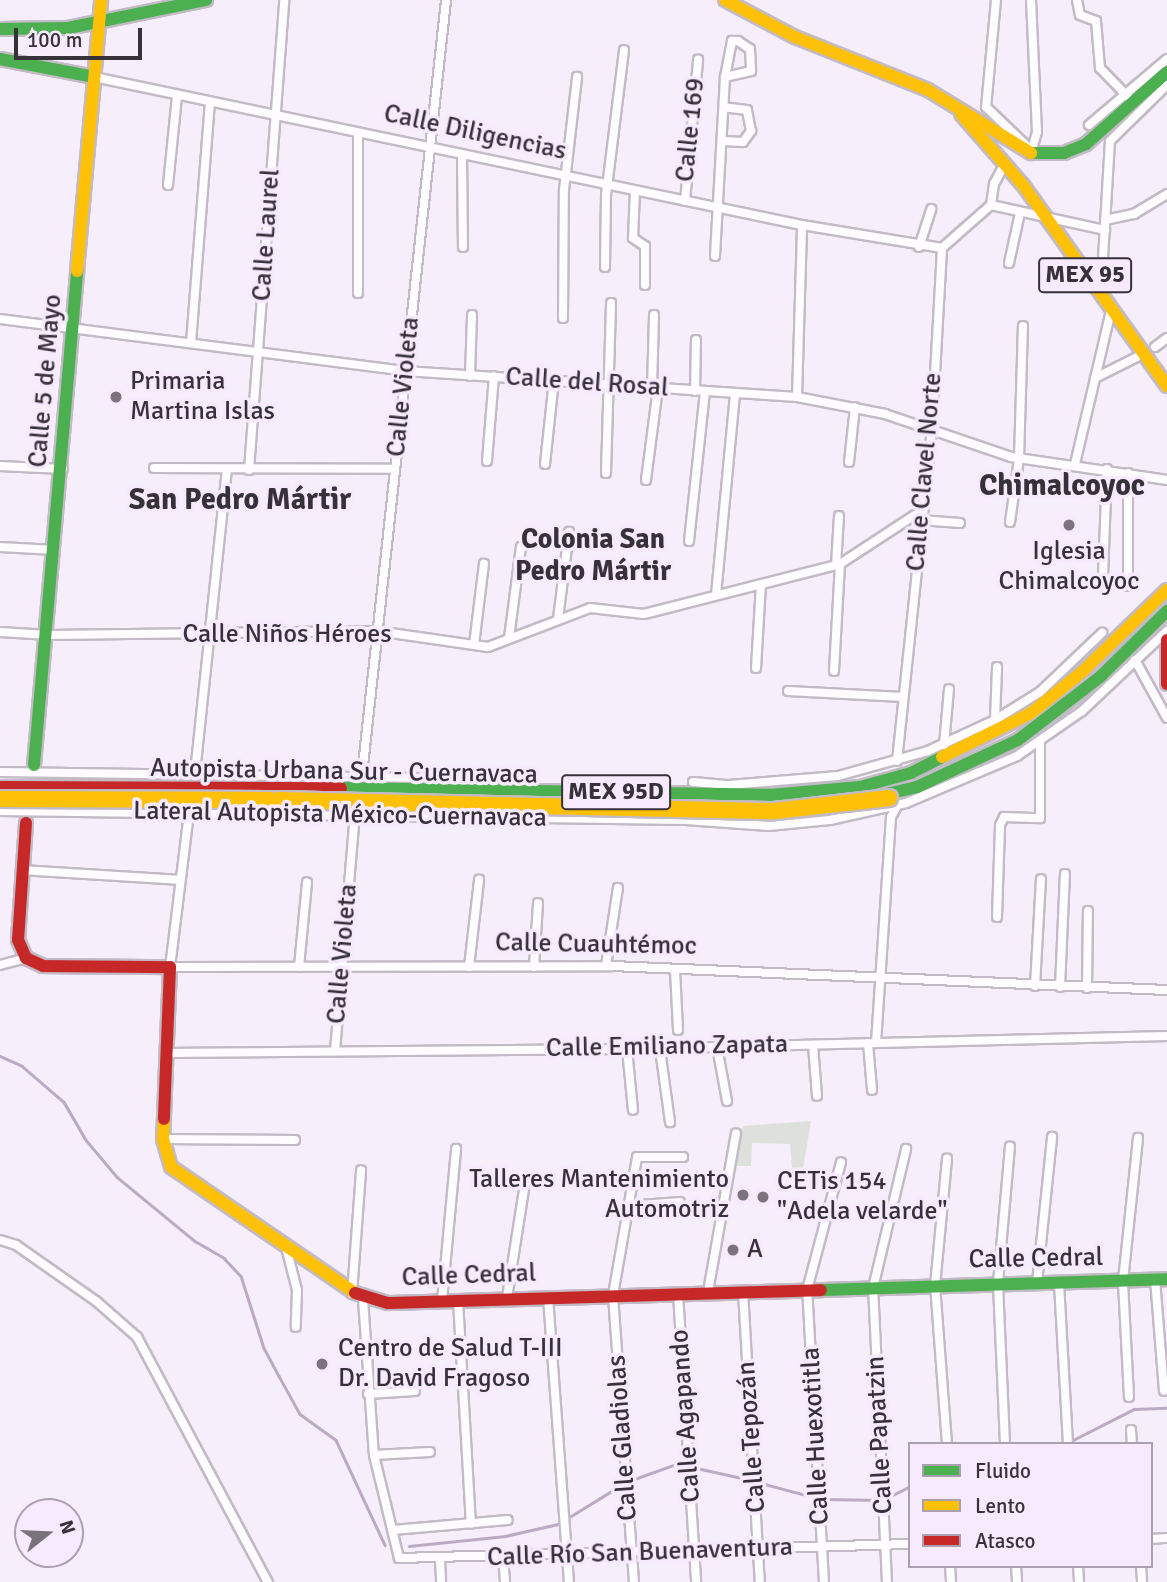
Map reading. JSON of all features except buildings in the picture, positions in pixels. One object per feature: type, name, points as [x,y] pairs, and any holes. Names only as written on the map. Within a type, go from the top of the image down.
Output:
[{"type":"main road","name":"Calle 5 de Mayo","points":[[34,765],[49,635],[76,328],[101,0]]},
{"type":"main road","points":[[0,29],[99,23],[205,0]]},
{"type":"main road","name":"MEX 95","points":[[725,0],[794,37],[911,83],[1031,152]]},
{"type":"main road","name":"Calle Diligencias","points":[[0,58],[94,77]]},
{"type":"main road","points":[[1005,163],[1031,152],[1074,150],[1128,97],[1167,72]]},
{"type":"main road","name":"MEX 95","points":[[954,107],[1005,163],[1167,386]]},
{"type":"main road","name":"MEX 95D","points":[[0,787],[483,788],[770,795],[860,787],[911,773],[1031,713],[1083,672],[1167,590]]},
{"type":"main road","name":"Autopista Urbana Sur - Cuernavaca","points":[[0,793],[742,801],[834,796],[929,773],[1012,736],[1096,674],[1167,597]]},
{"type":"main road","name":"MEX 95D","points":[[0,801],[554,802],[687,814],[829,806],[927,783],[1018,740],[1058,712],[1167,611]]},
{"type":"main road","name":"Autopista Urbana Sur - Cuernavaca","points":[[0,801],[775,811],[866,803],[956,776],[1037,734],[1077,705],[1167,618]]},
{"type":"main road","points":[[1167,640],[1167,684]]},
{"type":"main road","points":[[445,778],[465,778],[483,788]]},
{"type":"main road","points":[[26,823],[18,940],[26,958]]},
{"type":"main road","name":"Calle Cuauhtémoc","points":[[26,958],[43,966],[170,967]]},
{"type":"main road","points":[[170,967],[163,1139],[177,1174],[358,1297]]},
{"type":"main road","name":"Calle Cedral","points":[[358,1297],[450,1301],[1161,1279]]},
{"type":"street","name":"Calle Laurel","points":[[249,470],[284,0]]},
{"type":"street","name":"Calle Violeta","points":[[362,775],[446,0]]},
{"type":"street","points":[[996,0],[986,107],[1031,152],[1037,132],[1031,0]]},
{"type":"street","points":[[1077,0],[1080,15],[1096,21],[1100,68],[1128,97]]},
{"type":"street","points":[[715,256],[720,208],[725,77],[732,41],[738,41],[750,49],[751,71],[725,77]]},
{"type":"street","points":[[605,267],[608,186],[624,50]]},
{"type":"street","points":[[1088,125],[1128,97],[1167,59]]},
{"type":"street","name":"Calle 169","points":[[685,201],[698,60]]},
{"type":"street","name":"Calle Diligencias","points":[[94,77],[608,186],[919,247],[942,248]]},
{"type":"street","points":[[563,318],[565,177],[577,77]]},
{"type":"street","points":[[1100,296],[1110,141],[1167,85]]},
{"type":"street","points":[[168,185],[177,96]]},
{"type":"street","points":[[191,343],[210,103]]},
{"type":"street","points":[[723,141],[743,142],[751,131],[747,110],[724,107]]},
{"type":"street","points":[[358,134],[358,293]]},
{"type":"street","points":[[462,155],[463,247]]},
{"type":"street","points":[[942,248],[992,205],[994,184],[1005,163]]},
{"type":"street","points":[[635,191],[633,238],[645,246],[645,285]]},
{"type":"street","points":[[1105,220],[1134,214],[1167,194]]},
{"type":"street","points":[[992,205],[1046,220],[1105,230]]},
{"type":"street","points":[[919,247],[931,209]]},
{"type":"street","points":[[1009,263],[1020,213]]},
{"type":"street","points":[[797,397],[802,225]]},
{"type":"street","name":"Calle Clavel Norte","points":[[897,761],[932,428],[942,248]]},
{"type":"street","points":[[606,473],[611,303]]},
{"type":"street","points":[[1075,464],[1111,310]]},
{"type":"street","points":[[470,376],[472,315]]},
{"type":"street","points":[[646,480],[655,388],[654,315]]},
{"type":"street","name":"Calle del Rosal","points":[[0,319],[405,371],[797,397],[855,407],[932,428],[1019,459],[1075,464],[1167,480]]},
{"type":"street","points":[[1010,522],[1019,459],[1023,326]]},
{"type":"street","points":[[1155,347],[1167,338]]},
{"type":"street","points":[[695,391],[696,340]]},
{"type":"street","points":[[1095,379],[1137,357]]},
{"type":"street","points":[[487,461],[494,376]]},
{"type":"street","points":[[545,464],[554,380]]},
{"type":"street","points":[[690,541],[705,391]]},
{"type":"street","points":[[716,595],[734,393]]},
{"type":"street","points":[[849,462],[855,407]]},
{"type":"street","points":[[0,466],[63,469]]},
{"type":"street","points":[[154,468],[395,469]]},
{"type":"street","points":[[1103,577],[1107,469]]},
{"type":"street","points":[[195,773],[227,470]]},
{"type":"street","points":[[1128,473],[1128,586]]},
{"type":"street","points":[[921,515],[960,523]]},
{"type":"street","name":"Calle Niños Héroes","points":[[0,632],[49,635],[209,635],[377,631],[488,647],[590,608],[644,614],[838,565],[921,515]]},
{"type":"street","points":[[834,671],[839,516]]},
{"type":"street","points":[[558,619],[569,532]]},
{"type":"street","points":[[0,547],[55,550]]},
{"type":"street","points":[[509,638],[521,547]]},
{"type":"street","points":[[474,645],[484,564]]},
{"type":"street","points":[[756,667],[761,584]]},
{"type":"street","name":"Lateral Autopista México-Cuernavaca","points":[[0,811],[355,815],[687,814],[769,825],[830,820],[897,806],[991,769],[1040,742],[1082,711],[1167,631]]},
{"type":"street","points":[[693,782],[729,785],[797,780],[897,761],[944,744],[995,720],[1040,692],[1102,633]]},
{"type":"street","points":[[1135,660],[1167,718]]},
{"type":"street","points":[[995,720],[997,667]]},
{"type":"street","points":[[944,744],[949,689]]},
{"type":"street","points":[[788,691],[903,697]]},
{"type":"street","points":[[997,917],[1000,825],[1004,817],[1040,818],[1040,742]]},
{"type":"street","points":[[0,772],[445,778]]},
{"type":"street","points":[[872,1090],[872,1043],[880,981],[891,817],[897,806]]},
{"type":"street","points":[[170,967],[178,880],[189,813]]},
{"type":"street","name":"Calle Violeta","points":[[335,1051],[355,815]]},
{"type":"street","points":[[21,870],[178,880]]},
{"type":"street","points":[[1060,987],[1065,874]]},
{"type":"street","points":[[1035,986],[1041,878]]},
{"type":"street","points":[[470,967],[478,880]]},
{"type":"street","points":[[299,967],[307,882]]},
{"type":"street","points":[[606,967],[618,888]]},
{"type":"street","points":[[534,967],[538,903]]},
{"type":"street","points":[[1087,988],[1088,911]]},
{"type":"street","points":[[0,965],[26,958]]},
{"type":"street","name":"Calle Cuauhtémoc","points":[[170,967],[606,967],[880,981],[1167,990]]},
{"type":"street","points":[[675,970],[678,1030]]},
{"type":"street","name":"Calle Emiliano Zapata","points":[[168,1053],[660,1049],[1167,1036]]},
{"type":"street","points":[[813,1045],[817,1096]]},
{"type":"street","points":[[717,1047],[727,1101]]},
{"type":"street","points":[[627,1049],[633,1110]]},
{"type":"street","points":[[660,1049],[670,1122]]},
{"type":"street","points":[[708,1292],[736,1133]]},
{"type":"street","points":[[1037,1283],[1052,1138]]},
{"type":"street","points":[[1129,1397],[1122,1281],[1138,1138]]},
{"type":"street","points":[[163,1139],[295,1140]]},
{"type":"street","points":[[1004,1441],[998,1283],[1010,1147]]},
{"type":"street","points":[[456,1149],[450,1301],[471,1524]]},
{"type":"street","name":"Calle Papatzin","points":[[887,1582],[873,1288],[906,1149]]},
{"type":"street","name":"Calle Gladiolas","points":[[634,1582],[613,1295],[637,1157],[683,1157]]},
{"type":"street","points":[[947,1158],[936,1286],[947,1442]]},
{"type":"street","name":"Calle Huexotitla","points":[[824,1582],[807,1290],[841,1162]]},
{"type":"street","points":[[361,1170],[358,1297],[374,1455],[393,1530],[508,1520]]},
{"type":"street","points":[[507,1298],[524,1189]]},
{"type":"street","points":[[628,1206],[680,1202]]},
{"type":"street","points":[[0,1240],[16,1245],[96,1301],[137,1336],[268,1582]]},
{"type":"street","points":[[287,1251],[297,1290],[296,1327]]},
{"type":"street","points":[[1161,1279],[1164,1391]]},
{"type":"street","points":[[1059,1283],[1068,1442]]},
{"type":"street","name":"Calle Tepozán","points":[[743,1291],[760,1582]]},
{"type":"street","name":"Calle Agapando","points":[[678,1293],[696,1582]]},
{"type":"street","points":[[548,1297],[569,1582]]},
{"type":"street","points":[[368,1394],[415,1391]]},
{"type":"street","points":[[1131,1430],[1132,1442]]},
{"type":"street","points":[[374,1455],[430,1452]]},
{"type":"street","name":"Calle Río San Buenaventura","points":[[393,1530],[399,1558],[440,1560],[694,1549],[908,1544]]},
{"type":"street","points":[[503,1558],[505,1582]]},
{"type":"street","points":[[440,1560],[441,1582]]},
{"type":"shaded area","points":[[811,1121],[803,1169],[792,1168],[790,1144],[752,1143],[751,1166],[735,1166],[743,1126]]},
{"type":"waterway","points":[[0,1056],[22,1066],[64,1102],[86,1140],[117,1177],[195,1241],[224,1258],[241,1276],[264,1348],[300,1414],[336,1440],[385,1545]]},
{"type":"waterway","points":[[1071,1441],[1134,1409],[1167,1408]]},
{"type":"waterway","points":[[629,1481],[676,1464],[686,1466]]},
{"type":"waterway","points":[[692,1467],[751,1480]]},
{"type":"waterway","points":[[757,1482],[821,1499],[883,1500],[908,1487]]},
{"type":"waterway","points":[[409,1546],[505,1536],[558,1524],[623,1484]]},
{"type":"traffic: fast","points":[[0,29],[68,28],[206,0]]},
{"type":"traffic: fast","points":[[0,59],[94,77]]},
{"type":"traffic: fast","points":[[1031,153],[1064,153],[1086,144],[1167,72]]},
{"type":"traffic: fast","points":[[34,765],[77,271]]},
{"type":"traffic: fast","points":[[873,797],[917,787],[1018,740],[1101,676],[1167,611]]},
{"type":"traffic: fast","points":[[341,788],[770,795],[860,787],[911,773],[942,757]]},
{"type":"traffic: fast","points":[[821,1290],[1167,1279]]},
{"type":"traffic: slow","points":[[77,271],[101,0]]},
{"type":"traffic: slow","points":[[725,0],[795,37],[928,90],[1031,153]]},
{"type":"traffic: slow","points":[[961,114],[1023,185],[1167,386]]},
{"type":"traffic: slow","points":[[942,757],[1031,713],[1082,672],[1167,590]]},
{"type":"traffic: slow","points":[[279,800],[775,811],[889,798]]},
{"type":"traffic: slow","points":[[0,799],[271,800]]},
{"type":"traffic: slow","points":[[164,1119],[163,1139],[171,1167],[355,1293]]},
{"type":"traffic: jam","points":[[1167,640],[1167,684]]},
{"type":"traffic: jam","points":[[0,787],[341,788]]},
{"type":"traffic: jam","points":[[26,823],[18,940],[26,958],[43,966],[170,967],[164,1119]]},
{"type":"traffic: jam","points":[[355,1293],[388,1303],[821,1290]]},
{"type":"place","name":"Primaria Martina Islas","points":[[116,397]]},
{"type":"place","name":"Iglesia Chimalcoyoc","points":[[1069,525]]},
{"type":"place","name":"Talleres Mantenimiento Automotriz","points":[[743,1195]]},
{"type":"place","name":"CETis 154 \"Adela velarde\"","points":[[763,1197]]},
{"type":"place","name":"A","points":[[733,1250]]},
{"type":"place","name":"Centro de Salud T-III Dr. David Fragoso","points":[[322,1364]]},
{"type":"district","name":"Chimalcoyoc","points":[[1062,486]]},
{"type":"district","name":"San Pedro Mártir","points":[[240,500]]},
{"type":"district","name":"Colonia San Pedro Mártir","points":[[593,555]]}]
